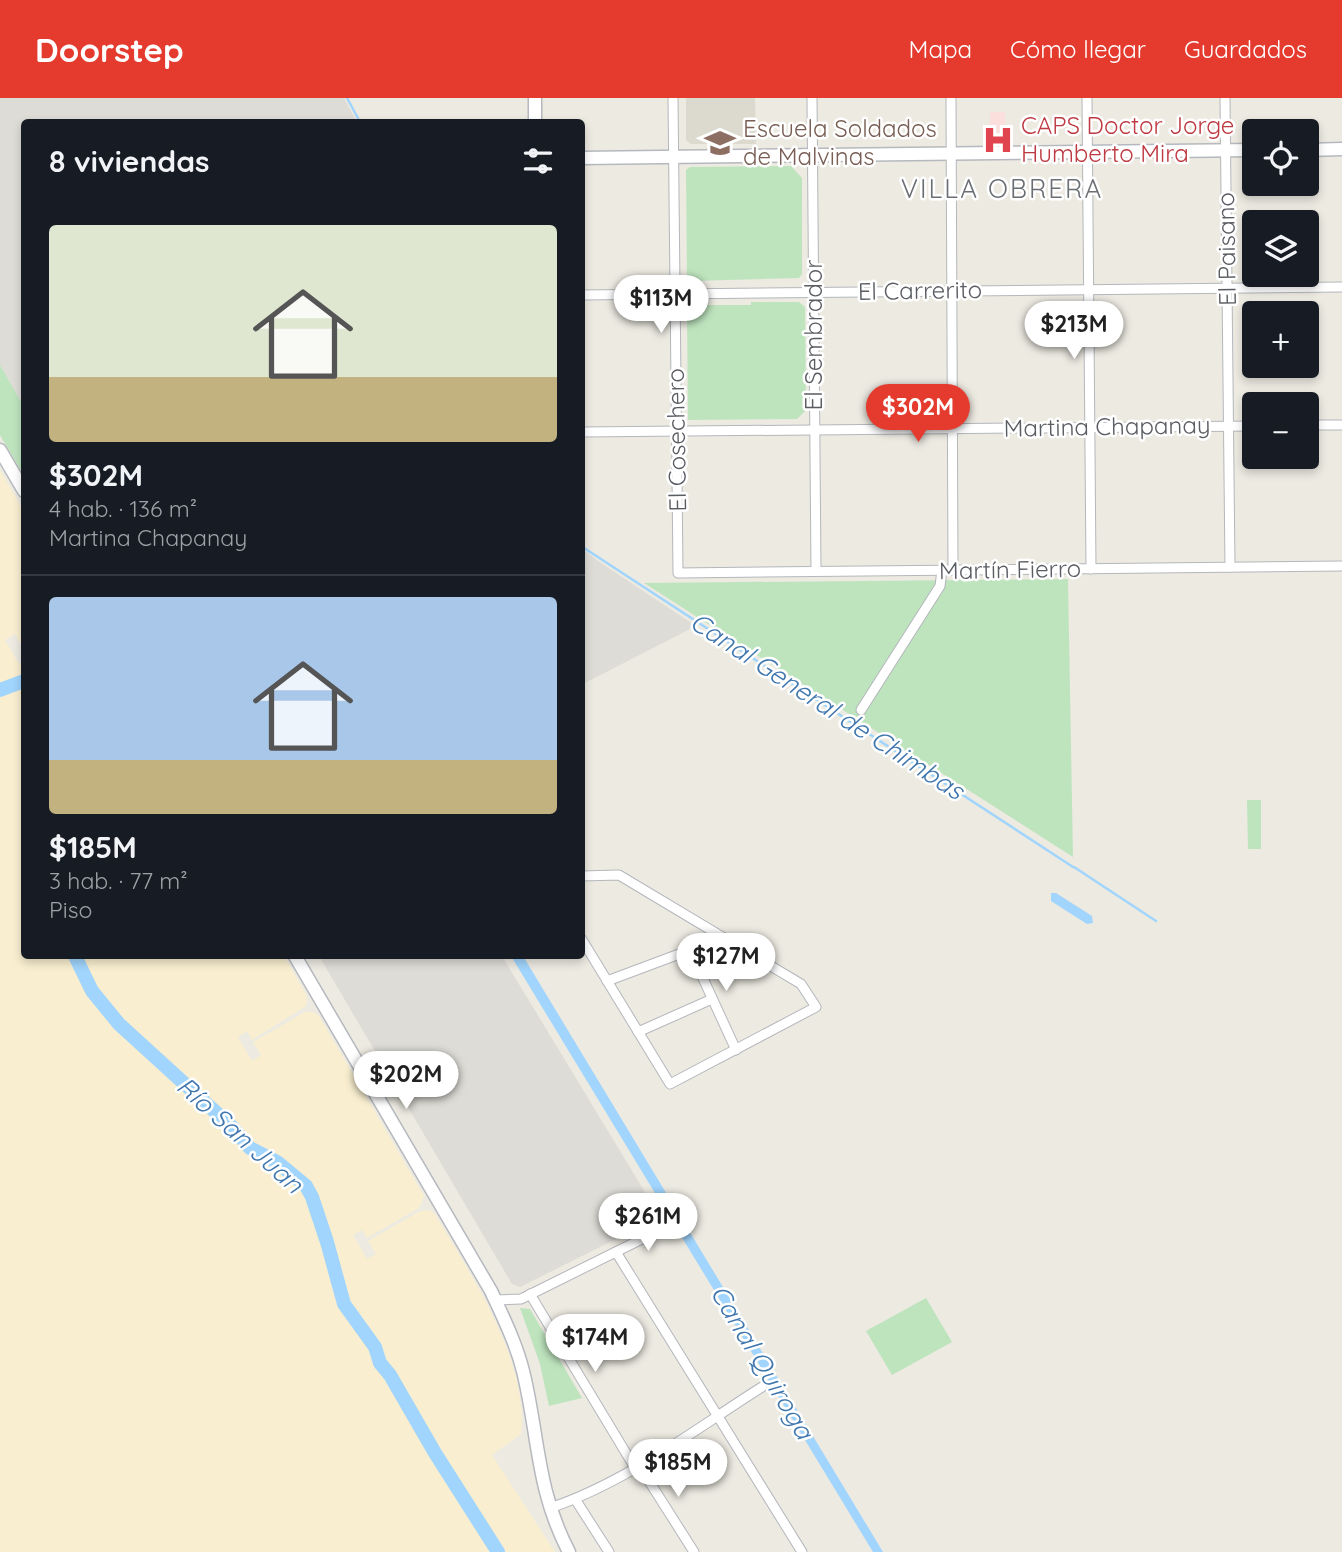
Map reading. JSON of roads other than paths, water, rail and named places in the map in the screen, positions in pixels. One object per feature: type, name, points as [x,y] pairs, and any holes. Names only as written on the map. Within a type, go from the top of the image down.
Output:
[{"type":"main road","points":[[535,98],[535,119]]},
{"type":"main road","points":[[1319,150],[1342,149]]},
{"type":"main road","points":[[585,158],[1242,150]]},
{"type":"main road","points":[[0,450],[21,486]]},
{"type":"main road","points":[[297,959],[496,1300],[523,1371],[538,1462],[550,1508],[569,1552]]},
{"type":"street","name":"El Cosechero","points":[[673,98],[678,573]]},
{"type":"street","name":"El Sembrador","points":[[812,98],[816,571]]},
{"type":"street","points":[[951,98],[953,570]]},
{"type":"street","points":[[1087,98],[1091,569]]},
{"type":"street","name":"El Paisano","points":[[1225,98],[1230,568]]},
{"type":"street","name":"El Carrerito","points":[[585,295],[1342,287]]},
{"type":"street","points":[[1319,425],[1342,425]]},
{"type":"street","name":"Martina Chapanay","points":[[585,432],[1242,426]]},
{"type":"street","name":"Martín Fierro","points":[[678,573],[1342,566]]},
{"type":"street","points":[[861,710],[940,586],[942,570]]},
{"type":"street","points":[[585,876],[619,875],[801,984],[816,1007],[670,1084],[585,945]]},
{"type":"street","points":[[607,981],[690,950],[736,1049]]},
{"type":"street","points":[[638,1032],[712,999]]},
{"type":"street","points":[[496,1300],[521,1299],[666,1227]]},
{"type":"street","points":[[616,1252],[802,1552]]},
{"type":"street","points":[[530,1294],[635,1468],[649,1481],[694,1552]]},
{"type":"street","points":[[550,1508],[575,1499],[635,1468],[762,1387]]},
{"type":"street","points":[[575,1499],[609,1552]]},
{"type":"water","points":[[1051,893],[1056,893],[1092,916],[1093,923],[1087,924],[1051,901]]},
{"type":"water","name":"Canal Quiroga","points":[[513,959],[525,959],[883,1552],[873,1552]]},
{"type":"waterway","name":"Canal General de Chimbas","points":[[347,98],[358,119]]},
{"type":"waterway","name":"Canal General de Chimbas","points":[[585,549],[1073,867]]},
{"type":"waterway","name":"Río San Juan","points":[[0,690],[21,682]]},
{"type":"waterway","name":"Canal General de Chimbas","points":[[1074,867],[1156,921]]},
{"type":"waterway","name":"Río San Juan","points":[[76,959],[92,991],[119,1024],[233,1128],[250,1148],[277,1162],[306,1186],[327,1242],[344,1304],[375,1347],[380,1363],[390,1375],[435,1453],[498,1552]]},
{"type":"place","name":"CAPS Doctor Jorge Humberto Mira","points":[[998,140]]},
{"type":"place","name":"Escuela Soldados de Malvinas","points":[[720,143]]},
{"type":"district","name":"VILLA OBRERA","points":[[1002,189]]}]
